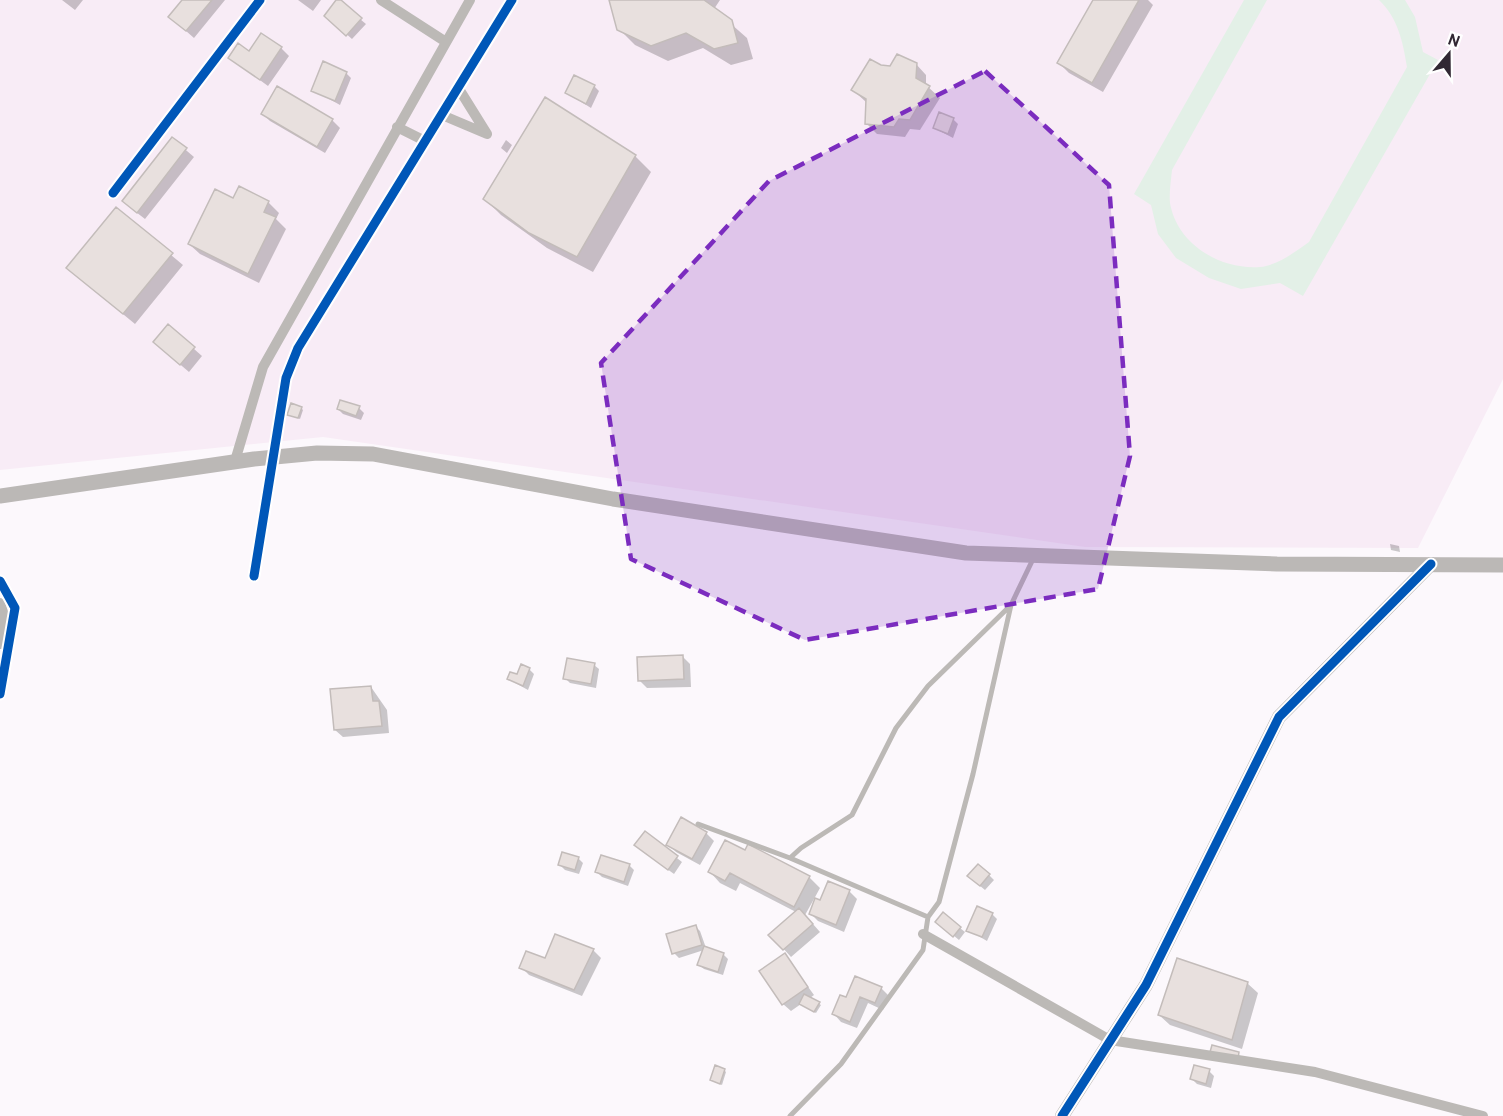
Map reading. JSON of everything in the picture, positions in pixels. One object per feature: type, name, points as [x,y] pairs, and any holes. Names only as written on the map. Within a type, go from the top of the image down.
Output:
[{"type":"main road","points":[[0,496],[235,461],[317,453],[373,454],[613,499],[966,553],[1277,564],[1503,565]]},
{"type":"street","points":[[112,193],[260,0]]},
{"type":"street","points":[[381,0],[446,42]]},
{"type":"street","points":[[235,461],[263,367],[470,0]]},
{"type":"street","points":[[254,576],[271,457],[286,378],[298,348],[512,0]]},
{"type":"street","points":[[442,115],[487,134],[459,89]]},
{"type":"street","points":[[398,127],[425,141]]},
{"type":"street","points":[[1062,1116],[1146,985],[1279,717],[1431,564]]},
{"type":"street","points":[[0,581],[15,608],[0,694]]},
{"type":"street","points":[[0,603],[5,618],[0,644]]},
{"type":"street","points":[[923,934],[1110,1040],[1315,1072],[1484,1116]]},
{"type":"lane","points":[[790,1116],[841,1064],[923,950],[923,934],[928,917],[939,902],[973,774],[1011,604],[1034,555]]},
{"type":"lane","points":[[790,858],[801,848],[852,815],[896,728],[928,686],[1011,604]]},
{"type":"lane","points":[[698,824],[790,858],[928,917]]},
{"type":"highlighted area","points":[[985,71],[1109,185],[1130,456],[1098,589],[805,640],[631,559],[601,363],[769,181]]},
{"type":"shaded area","points":[[0,0],[1503,0],[1503,379],[1418,548],[1085,547],[323,437],[0,470]]},
{"type":"shaded area","points":[[1244,0],[1267,0],[1172,170],[1170,191],[1174,218],[1181,231],[1203,252],[1230,264],[1245,267],[1267,266],[1286,258],[1309,242],[1407,67],[1395,23],[1379,0],[1405,0],[1415,17],[1423,52],[1438,60],[1303,296],[1280,283],[1241,289],[1209,278],[1176,258],[1158,234],[1151,205],[1134,194]]},
{"type":"building","points":[[182,0],[212,0],[186,31],[168,17]]},
{"type":"building","points":[[336,0],[341,0],[362,18],[346,36],[324,16]]},
{"type":"building","points":[[609,0],[704,0],[732,20],[738,43],[714,49],[686,33],[651,46],[617,30]]},
{"type":"building","points":[[1093,0],[1139,0],[1092,83],[1057,63]]},
{"type":"building","points":[[261,33],[282,47],[260,80],[228,58],[238,43],[249,51]]},
{"type":"building","points":[[897,54],[917,63],[916,78],[930,86],[910,120],[899,119],[894,127],[865,124],[866,99],[851,90],[870,59],[881,65],[890,66]]},
{"type":"building","points":[[323,61],[347,72],[335,101],[311,91]]},
{"type":"building","points":[[574,75],[595,85],[586,104],[565,93]]},
{"type":"building","points":[[277,86],[333,119],[317,147],[261,114]]},
{"type":"building","points":[[545,97],[636,155],[577,257],[529,233],[483,199]]},
{"type":"building","points":[[939,112],[954,118],[948,134],[933,128]]},
{"type":"building","points":[[172,137],[187,148],[137,213],[122,201]]},
{"type":"building","points":[[239,186],[269,201],[264,212],[276,217],[248,274],[188,244],[215,189],[233,198]]},
{"type":"building","points":[[116,207],[173,253],[123,314],[66,268]]},
{"type":"building","points":[[168,324],[195,347],[180,365],[153,342]]},
{"type":"building","points":[[340,400],[360,406],[356,416],[337,409]]},
{"type":"building","points":[[291,403],[302,407],[298,418],[287,415]]},
{"type":"building","points":[[683,655],[684,679],[638,681],[637,657]]},
{"type":"building","points":[[567,658],[595,663],[591,684],[563,679]]},
{"type":"building","points":[[521,664],[530,668],[523,686],[507,679],[510,672],[517,674]]},
{"type":"building","points":[[371,686],[373,701],[379,701],[382,726],[334,730],[330,689]]},
{"type":"building","points":[[681,817],[707,832],[692,859],[666,845]]},
{"type":"building","points":[[645,831],[678,856],[668,870],[634,845]]},
{"type":"building","points":[[725,840],[745,850],[748,844],[810,876],[794,907],[730,873],[725,881],[708,872]]},
{"type":"building","points":[[562,852],[579,857],[575,870],[558,865]]},
{"type":"building","points":[[601,855],[630,864],[624,882],[595,872]]},
{"type":"building","points":[[978,864],[990,874],[980,886],[967,876]]},
{"type":"building","points":[[828,881],[850,890],[836,925],[809,914],[815,898],[820,900]]},
{"type":"building","points":[[977,906],[993,913],[982,937],[966,931]]},
{"type":"building","points":[[799,908],[813,924],[783,950],[768,935]]},
{"type":"building","points":[[943,912],[961,927],[953,937],[935,922]]},
{"type":"building","points":[[696,925],[702,945],[672,954],[666,934]]},
{"type":"building","points":[[555,934],[594,949],[574,990],[519,968],[526,951],[545,958]]},
{"type":"building","points":[[704,946],[724,953],[718,972],[697,965]]},
{"type":"building","points":[[785,953],[808,987],[782,1005],[759,971]]},
{"type":"building","points":[[1177,958],[1248,982],[1232,1040],[1158,1015]]},
{"type":"building","points":[[855,976],[882,987],[875,1003],[860,997],[850,1022],[832,1014],[840,995],[846,997]]},
{"type":"building","points":[[804,994],[820,1002],[814,1012],[799,1004]]},
{"type":"building","points":[[1212,1045],[1239,1052],[1238,1059],[1210,1052]]},
{"type":"building","points":[[715,1065],[725,1069],[720,1084],[710,1080]]},
{"type":"building","points":[[1194,1065],[1210,1069],[1206,1084],[1190,1079]]},
{"type":"cycle path","points":[[113,193],[260,0]]},
{"type":"cycle path","points":[[254,576],[286,378],[298,348],[512,0]]},
{"type":"cycle path","points":[[1062,1116],[1146,985],[1279,717],[1431,564]]},
{"type":"cycle path","points":[[0,581],[15,608],[0,694]]}]
